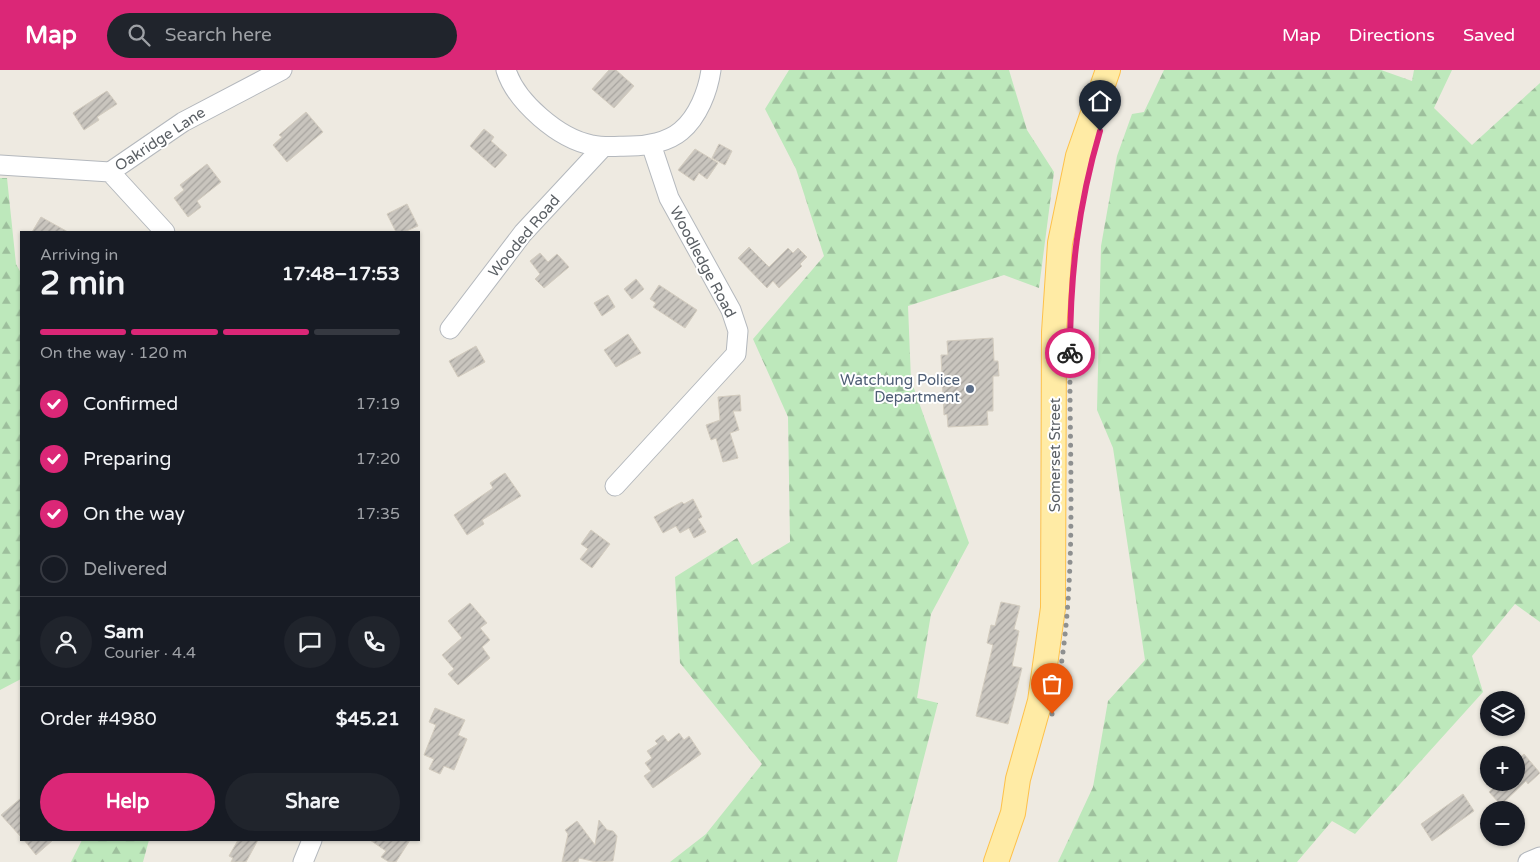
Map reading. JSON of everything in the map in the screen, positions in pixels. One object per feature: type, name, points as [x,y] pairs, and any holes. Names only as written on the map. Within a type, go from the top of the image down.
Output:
[{"type":"main road","name":"Somerset Street","points":[[996,862],[1013,813],[1018,779],[1040,701],[1053,608],[1054,324],[1060,243],[1078,156],[1108,70]]},
{"type":"main road","name":"Somerset Street","points":[[1013,813],[1032,783],[1060,672],[1069,582],[1072,266],[1081,206],[1092,161],[1123,70]]},
{"type":"street","name":"Oakridge Lane","points":[[0,165],[110,172],[183,122],[282,70]]},
{"type":"street","points":[[506,70],[509,79],[528,107],[552,126],[575,139],[603,147],[651,144],[671,137],[687,125],[704,96],[711,70]]},
{"type":"street","name":"Woodledge Road","points":[[615,486],[736,354],[738,331],[730,310],[669,198],[651,144]]},
{"type":"street","name":"Wooded Road","points":[[450,329],[523,233],[603,147]]},
{"type":"street","points":[[110,172],[163,231]]},
{"type":"street","points":[[303,862],[312,841]]},
{"type":"street","points":[[1528,862],[1540,857]]},
{"type":"green space","points":[[789,70],[1009,70],[1027,130],[1054,172],[1039,288],[1004,275],[908,306],[911,380],[969,543],[931,614],[917,698],[938,703],[897,862],[670,862],[706,834],[762,764],[680,663],[675,577],[737,538],[752,565],[790,542],[788,417],[753,339],[824,256],[796,169],[765,109]]},
{"type":"green space","points":[[1164,70],[1381,70],[1412,81],[1414,70],[1452,70],[1434,108],[1472,145],[1540,83],[1540,622],[1515,604],[1472,656],[1483,691],[1480,691],[1480,695],[1355,834],[1332,821],[1297,862],[1058,862],[1093,787],[1108,701],[1145,660],[1113,448],[1097,410],[1101,246],[1117,156],[1132,114],[1144,112]]},
{"type":"green space","points":[[0,178],[7,178],[16,264],[20,271],[20,680],[0,690]]},
{"type":"green space","points":[[82,841],[149,841],[143,862],[71,862]]},
{"type":"building","points":[[609,70],[616,70],[634,86],[614,108],[592,89]]},
{"type":"building","points":[[107,91],[117,104],[97,117],[99,120],[84,130],[73,113]]},
{"type":"building","points":[[306,112],[323,132],[287,162],[273,145],[282,137],[279,135]]},
{"type":"building","points":[[484,129],[494,137],[491,141],[507,155],[495,168],[470,146]]},
{"type":"building","points":[[719,144],[732,151],[725,165],[712,158]]},
{"type":"building","points":[[695,149],[718,163],[707,179],[699,173],[694,181],[678,170]]},
{"type":"building","points":[[207,164],[221,182],[197,201],[201,207],[188,217],[174,198],[184,190],[180,185]]},
{"type":"building","points":[[407,204],[418,226],[406,231],[396,231],[387,214]]},
{"type":"building","points":[[41,217],[66,231],[33,231]]},
{"type":"building","points":[[749,247],[769,267],[788,248],[793,253],[798,248],[807,257],[800,264],[802,266],[779,288],[773,281],[767,288],[738,258]]},
{"type":"building","points":[[540,253],[548,262],[557,254],[569,267],[544,288],[535,279],[540,274],[530,261]]},
{"type":"building","points":[[636,279],[644,289],[632,299],[624,289]]},
{"type":"building","points":[[659,285],[697,310],[685,328],[653,307],[656,303],[650,299]]},
{"type":"building","points":[[608,295],[615,307],[602,316],[594,303]]},
{"type":"building","points":[[628,334],[641,353],[616,367],[604,350]]},
{"type":"building","name":"Watchung Police Department","points":[[993,338],[994,361],[998,361],[999,376],[993,376],[993,411],[987,411],[988,425],[948,427],[947,414],[944,415],[941,355],[948,355],[947,341]]},
{"type":"building","points":[[476,346],[485,362],[458,377],[449,361]]},
{"type":"building","points":[[740,395],[741,411],[733,411],[739,430],[730,433],[738,458],[723,462],[716,438],[711,440],[706,425],[720,420],[718,397]]},
{"type":"building","points":[[505,473],[521,496],[482,520],[484,524],[467,535],[454,515],[493,488],[490,483]]},
{"type":"building","points":[[693,499],[702,517],[698,519],[706,532],[694,538],[689,528],[680,533],[676,526],[663,533],[654,517],[682,502],[684,504]]},
{"type":"building","points":[[591,530],[610,544],[592,568],[580,559],[588,549],[581,544]]},
{"type":"building","points":[[1001,602],[1020,606],[1014,629],[1019,631],[1012,666],[1022,668],[1008,724],[976,716],[993,645],[987,643],[991,625],[995,626]]},
{"type":"building","points":[[470,603],[487,623],[480,628],[490,640],[482,647],[490,658],[458,685],[448,674],[454,669],[442,655],[462,638],[448,621]]},
{"type":"building","points":[[435,708],[465,720],[458,735],[467,739],[454,770],[444,766],[440,774],[429,769],[434,759],[424,755],[436,725],[429,722]]},
{"type":"building","points":[[679,733],[684,740],[689,736],[701,754],[653,788],[644,776],[651,771],[645,763],[652,758],[647,751],[658,744],[655,741],[663,735],[668,742]]},
{"type":"building","points":[[1525,755],[1540,773],[1528,784],[1526,781]]},
{"type":"building","points":[[1516,791],[1505,801],[1497,801],[1489,792]]},
{"type":"building","points":[[1463,794],[1474,811],[1432,841],[1421,824]]},
{"type":"building","points":[[20,799],[20,836],[1,815]]},
{"type":"building","points":[[599,820],[607,830],[613,831],[617,836],[613,861],[596,862],[579,858],[578,862],[562,862],[568,834],[565,830],[577,821],[595,845]]},
{"type":"building","points":[[25,841],[52,841],[36,855]]},
{"type":"building","points":[[237,841],[257,841],[246,862],[231,862],[233,858],[229,856]]},
{"type":"building","points":[[371,841],[409,841],[396,862],[389,862],[381,857],[386,851]]},
{"type":"way so far","points":[[1052,714],[1060,672],[1069,582],[1070,353]]},
{"type":"place","name":"Watchung Police Department","points":[[970,389]]},
{"type":"route","points":[[1070,353],[1072,266],[1081,206],[1100,131]]}]
